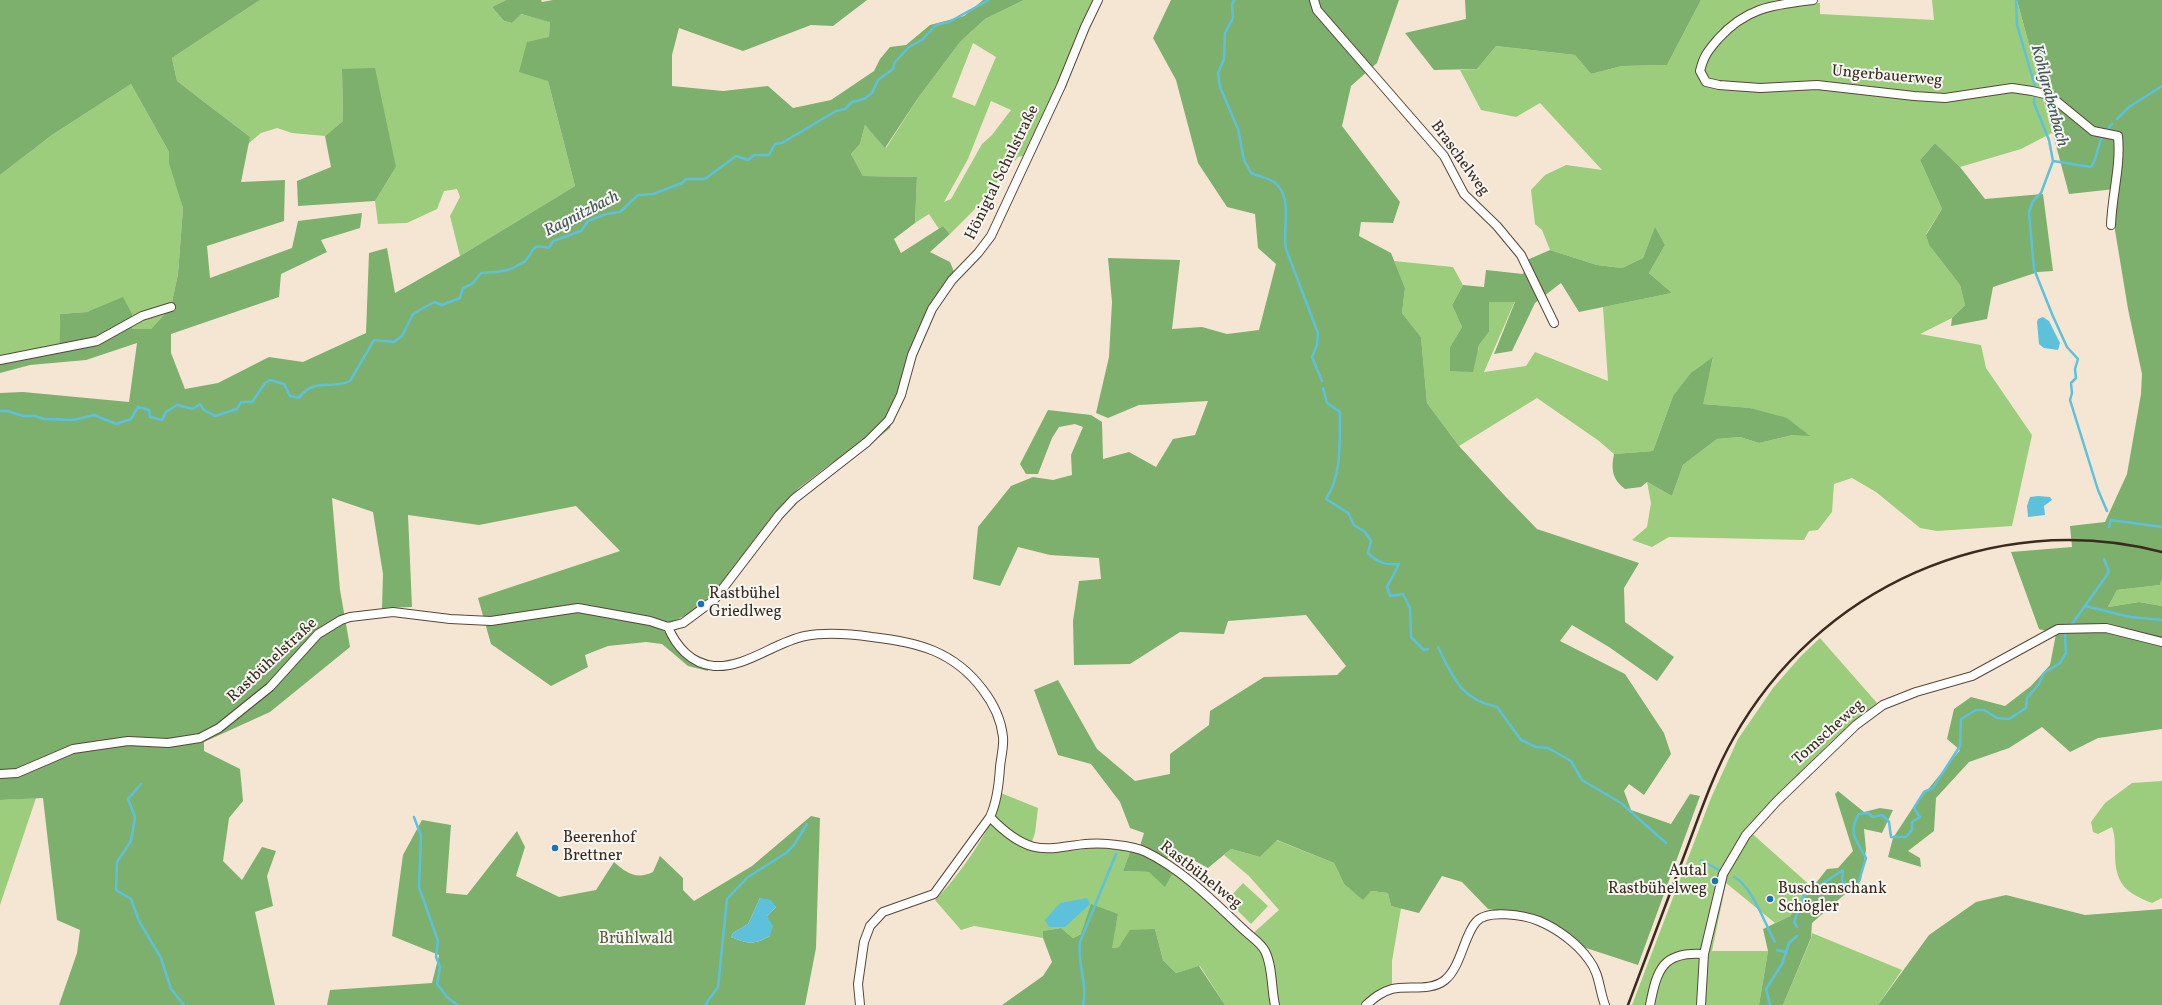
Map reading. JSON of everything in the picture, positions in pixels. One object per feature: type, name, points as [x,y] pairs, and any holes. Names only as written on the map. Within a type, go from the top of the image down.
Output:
[{"type":"street","name":"Hönigtal Schulstraße","points":[[668,627],[683,623],[714,600],[779,515],[802,492],[867,442],[893,414],[901,395],[912,355],[932,309],[952,280],[978,253],[991,236],[1061,86],[1085,27],[1098,0]]},
{"type":"street","name":"Braschelweg","points":[[1314,0],[1317,10],[1444,156],[1464,194],[1497,226],[1521,255],[1554,323]]},
{"type":"street","name":"Ungerbauerweg","points":[[1813,0],[1760,9],[1742,17],[1726,31],[1704,55],[1700,70],[1706,82],[1719,85],[1760,88],[1817,85],[1944,98],[2012,88],[2035,91],[2049,96],[2092,131],[2118,136],[2120,152],[2117,179],[2112,199],[2112,225]]},
{"type":"street","points":[[0,360],[97,341],[142,316],[171,308]]},
{"type":"street","name":"Rastbühelstraße","points":[[0,774],[18,773],[73,749],[128,741],[168,744],[200,738],[219,728],[270,687],[318,634],[341,620],[350,617],[393,612],[450,619],[491,621],[578,608],[650,621],[668,627]]},
{"type":"street","points":[[668,627],[672,638],[692,659],[712,665],[730,665],[805,636],[860,635],[904,640],[928,648],[960,664],[974,678],[988,697],[1000,722],[1003,738],[999,781],[994,809],[990,817],[934,894],[883,912],[870,926],[864,942],[858,984],[860,1005]]},
{"type":"street","name":"Tomscheweg","points":[[1701,1005],[1704,954],[1723,874],[1746,835],[1777,801],[1856,725],[1883,705],[1916,692],[1972,676],[2058,628],[2106,628],[2162,642]]},
{"type":"street","name":"Rastbühelweg","points":[[990,817],[1011,837],[1032,847],[1055,849],[1090,844],[1116,844],[1145,851],[1174,870],[1213,901],[1264,949],[1269,964],[1275,1005]]},
{"type":"street","points":[[1366,1005],[1376,996],[1392,989],[1436,985],[1444,981],[1451,974],[1475,923],[1484,916],[1493,914],[1508,915],[1539,921],[1564,936],[1578,948],[1596,970],[1605,1005]]},
{"type":"street","points":[[1650,1005],[1656,978],[1665,964],[1672,957],[1681,954],[1704,954]]},
{"type":"green space","points":[[0,0],[260,0],[172,58],[177,81],[250,137],[241,182],[285,180],[284,221],[207,246],[210,278],[292,248],[298,221],[362,213],[360,228],[321,240],[327,252],[281,274],[279,297],[171,334],[171,353],[185,389],[218,383],[269,357],[303,362],[366,333],[369,253],[387,248],[395,293],[460,256],[575,186],[548,81],[519,72],[527,42],[549,37],[550,22],[521,14],[512,23],[504,21],[492,7],[506,0],[541,0],[542,2],[553,0],[867,0],[833,26],[811,25],[743,51],[679,28],[672,55],[672,86],[723,91],[768,86],[793,108],[831,100],[874,71],[880,59],[890,47],[906,45],[930,25],[964,16],[983,0],[1024,0],[985,19],[960,42],[918,98],[885,148],[865,125],[860,144],[851,154],[863,176],[917,177],[915,223],[894,239],[901,253],[943,226],[950,234],[930,252],[950,262],[955,274],[907,361],[890,428],[844,466],[833,462],[799,488],[771,519],[717,590],[691,613],[665,625],[662,629],[683,648],[695,655],[709,660],[708,671],[688,666],[662,644],[646,642],[608,646],[585,655],[588,667],[551,686],[491,644],[478,598],[620,551],[576,506],[479,525],[408,515],[412,607],[382,608],[383,574],[373,512],[332,498],[340,590],[350,647],[270,712],[204,742],[204,751],[240,769],[243,801],[229,818],[223,861],[242,880],[262,847],[276,851],[267,876],[273,906],[255,912],[275,1005],[59,1005],[77,953],[80,930],[57,920],[43,798],[0,800],[0,393],[23,392],[129,402],[137,343],[86,360],[30,365],[0,373],[0,364],[59,352],[60,314],[87,312],[123,297],[132,314],[132,329],[151,329],[171,307],[178,274],[183,208],[169,163],[169,152],[131,84],[52,135],[0,175]]},
{"type":"green space","points":[[260,0],[506,0],[492,7],[504,21],[512,23],[520,14],[550,21],[548,81],[575,186],[460,256],[450,216],[460,197],[457,189],[444,191],[437,209],[407,223],[378,224],[375,201],[396,167],[342,69],[343,121],[325,136],[292,133],[277,128],[261,133],[248,144],[250,137],[177,81],[172,58]]},
{"type":"green space","points":[[1024,0],[1098,0],[1023,156],[1018,157],[973,211],[950,234],[943,226],[939,229],[929,214],[915,223],[917,177],[863,176],[851,154],[860,144],[865,125],[886,148],[918,98],[960,42],[985,19]],"holes":[[[973,43],[996,57],[975,106],[952,97]],[[991,101],[1011,110],[992,135],[982,144],[951,199],[944,202],[968,159]]]},
{"type":"green space","points":[[1171,0],[1399,0],[1377,63],[1351,86],[1342,126],[1400,202],[1393,223],[1361,222],[1359,236],[1391,253],[1405,288],[1402,313],[1421,337],[1427,403],[1459,446],[1537,529],[1639,563],[1624,588],[1625,622],[1674,657],[1657,681],[1609,647],[1572,625],[1560,641],[1625,674],[1664,733],[1671,754],[1644,795],[1629,784],[1624,791],[1631,810],[1671,824],[1690,794],[1700,796],[1638,965],[1583,947],[1567,933],[1555,926],[1508,912],[1488,909],[1462,882],[1442,876],[1419,913],[1391,906],[1388,893],[1371,891],[1363,900],[1344,884],[1334,863],[1277,840],[1260,857],[1231,849],[1208,868],[1175,850],[1161,865],[1172,874],[1165,887],[1149,872],[1123,871],[1130,852],[1140,846],[1144,833],[1130,828],[1120,802],[1091,764],[1058,755],[1034,690],[1058,680],[1097,749],[1135,781],[1170,774],[1170,754],[1209,725],[1210,711],[1264,677],[1337,675],[1346,666],[1306,615],[1228,621],[1224,634],[1180,632],[1130,664],[1074,665],[1073,621],[1079,581],[1101,579],[1099,558],[1050,555],[1018,547],[1000,586],[973,579],[978,527],[1011,486],[1033,477],[1053,480],[1072,475],[1071,455],[1083,427],[1075,424],[1059,427],[1052,438],[1038,474],[1026,474],[1020,464],[1048,410],[1091,415],[1102,422],[1103,459],[1129,452],[1156,467],[1173,439],[1195,435],[1208,401],[1139,405],[1108,418],[1096,413],[1109,357],[1112,302],[1108,258],[1180,260],[1172,329],[1202,327],[1227,334],[1259,330],[1276,264],[1258,248],[1255,214],[1227,207],[1198,163],[1176,80],[1153,38]]},
{"type":"green space","points":[[1465,0],[1701,0],[1667,65],[1622,66],[1591,74],[1575,55],[1496,46],[1477,69],[1434,70],[1405,33],[1466,19]]},
{"type":"green space","points":[[1701,0],[1769,0],[1820,3],[1820,14],[1934,20],[1932,0],[2017,0],[2052,133],[2021,149],[1960,167],[1935,143],[1920,160],[1942,209],[1926,234],[1929,245],[1960,285],[1965,305],[1952,318],[1920,334],[1981,345],[1986,368],[2032,435],[2012,526],[1937,531],[1920,528],[1876,492],[1852,478],[1834,484],[1832,512],[1818,530],[1809,531],[1804,540],[1669,537],[1652,547],[1632,540],[1647,527],[1651,503],[1647,482],[1672,496],[1683,465],[1717,439],[1740,437],[1759,443],[1793,435],[1809,435],[1750,408],[1702,404],[1713,358],[1673,396],[1653,451],[1614,454],[1599,441],[1537,398],[1459,446],[1427,403],[1421,337],[1402,313],[1405,288],[1394,261],[1453,267],[1463,285],[1452,305],[1462,327],[1450,347],[1478,351],[1479,345],[1489,332],[1489,302],[1515,301],[1484,372],[1526,366],[1535,352],[1608,381],[1603,307],[1672,293],[1649,273],[1665,245],[1655,228],[1643,258],[1622,268],[1597,265],[1550,250],[1542,230],[1535,224],[1531,190],[1545,175],[1566,165],[1602,170],[1540,103],[1516,117],[1481,110],[1460,70],[1477,69],[1496,46],[1575,55],[1591,74],[1622,66],[1667,65]]},
{"type":"green space","points":[[2017,0],[2162,0],[2162,579],[2160,585],[2117,590],[2108,607],[2139,602],[2162,606],[2162,729],[2098,738],[2070,752],[2042,727],[2009,748],[1969,762],[1936,798],[1934,831],[1908,851],[1920,858],[1921,867],[1888,857],[1893,838],[1912,809],[1960,750],[1947,739],[1954,709],[1971,697],[2005,706],[2031,686],[2050,665],[2056,634],[2039,629],[2011,552],[2072,547],[2070,526],[2105,522],[2127,474],[2141,394],[2142,374],[2128,309],[2114,224],[2115,189],[2069,194]]},
{"type":"green space","points":[[375,68],[396,167],[375,201],[298,206],[297,181],[331,167],[325,136],[343,121],[342,69]]},
{"type":"green space","points":[[131,84],[169,152],[183,208],[178,274],[171,307],[151,329],[132,329],[132,314],[100,308],[87,312],[60,314],[59,352],[0,364],[0,175],[52,135]]},
{"type":"green space","points":[[1935,143],[1960,167],[1985,199],[2043,194],[2053,271],[2038,272],[1993,287],[1987,319],[1951,326],[1952,318],[1965,305],[1960,285],[1929,245],[1926,235],[1942,209],[1920,160]]},
{"type":"green space","points":[[1655,227],[1665,245],[1649,273],[1672,293],[1579,312],[1561,283],[1535,303],[1512,351],[1494,354],[1515,302],[1489,302],[1489,332],[1479,345],[1473,372],[1450,371],[1450,347],[1462,327],[1452,305],[1463,285],[1484,287],[1486,270],[1523,274],[1527,260],[1550,250],[1597,265],[1622,268],[1643,258]]},
{"type":"green space","points":[[1713,357],[1703,404],[1750,408],[1787,418],[1810,436],[1793,435],[1759,443],[1740,437],[1717,439],[1683,465],[1672,496],[1647,482],[1641,487],[1625,489],[1615,477],[1613,469],[1614,454],[1653,451],[1673,396],[1691,373]]},
{"type":"green space","points":[[2162,579],[2162,606],[2139,602],[2108,607],[2117,590],[2160,585]]},
{"type":"green space","points":[[1820,638],[1877,703],[1832,741],[1773,800],[1747,829],[1813,888],[1790,916],[1775,923],[1726,883],[1712,951],[1768,951],[1759,1005],[1632,1005],[1711,798],[1738,739],[1773,688],[1801,656]]},
{"type":"green space","points":[[2162,781],[2162,898],[2152,903],[2134,895],[2119,879],[2115,863],[2115,839],[2112,827],[2098,834],[2093,832],[2091,822],[2105,803],[2132,783]]},
{"type":"green space","points":[[1838,791],[1864,812],[1880,808],[1893,810],[1882,833],[1864,829],[1866,850],[1861,880],[1812,923],[1811,938],[1783,1005],[1759,1005],[1768,951],[1763,929],[1790,916],[1827,869],[1838,868],[1853,851],[1835,794]]},
{"type":"green space","points":[[1001,793],[1038,808],[1035,833],[1029,850],[1046,852],[1081,850],[1090,844],[1125,846],[1130,852],[1123,871],[1149,872],[1163,863],[1250,936],[1279,910],[1249,876],[1224,855],[1231,849],[1260,857],[1276,840],[1334,863],[1344,884],[1363,899],[1371,891],[1388,893],[1391,906],[1401,908],[1392,961],[1392,989],[1366,1005],[1225,1005],[1200,966],[1176,973],[1163,960],[1155,929],[1119,947],[1111,948],[1118,914],[1073,938],[1061,928],[1044,931],[1043,938],[974,926],[961,930],[935,900],[954,879],[975,850],[992,819]]},
{"type":"green space","points":[[36,798],[0,905],[0,800]]},
{"type":"green space","name":"Brühlwald","points":[[811,816],[820,818],[816,948],[805,1005],[327,1005],[330,990],[432,983],[439,955],[392,936],[403,855],[422,820],[451,825],[446,893],[467,895],[517,831],[525,847],[516,876],[559,897],[596,890],[614,862],[627,872],[642,875],[653,872],[660,856],[683,878],[683,890],[694,901],[752,866]],"holes":[[[760,898],[776,907],[767,916],[770,936],[755,942],[742,941],[731,937],[733,933],[748,924]]]},
{"type":"green space","points":[[1243,883],[1268,906],[1251,924],[1227,900]]},
{"type":"green space","points":[[2006,895],[2085,915],[2162,909],[2162,1005],[1878,1005],[1929,935],[1976,902]]},
{"type":"green space","points":[[1091,904],[1118,914],[1112,948],[1119,947],[1130,930],[1155,929],[1163,960],[1176,973],[1199,966],[1225,1005],[1002,1005],[1043,976],[1052,962],[1043,938],[1043,931],[1061,928],[1073,938],[1081,934]]},
{"type":"green space","points":[[1812,933],[1902,970],[1878,1005],[1783,1005],[1811,939]]},
{"type":"water","points":[[2043,317],[2049,321],[2060,343],[2058,350],[2044,348],[2039,344],[2037,322],[2038,319]]},
{"type":"water","points":[[2030,497],[2050,497],[2052,500],[2044,506],[2045,515],[2028,517],[2027,506]]},
{"type":"water","points":[[760,898],[771,900],[776,907],[767,916],[773,926],[770,936],[755,942],[742,941],[731,937],[733,933],[748,924]]},
{"type":"water","points":[[1087,898],[1090,904],[1065,927],[1049,927],[1045,920],[1060,903]]},
{"type":"waterway","name":"Ragnitzbach","points":[[0,411],[7,411],[24,416],[35,416],[44,419],[74,420],[94,415],[116,424],[131,419],[138,407],[149,410],[150,417],[162,420],[166,412],[177,405],[193,409],[200,404],[204,410],[215,416],[237,409],[241,402],[252,402],[265,383],[270,380],[284,384],[290,396],[299,398],[310,388],[350,381],[374,340],[394,342],[402,336],[413,314],[434,302],[442,305],[460,298],[463,288],[472,284],[481,273],[511,269],[525,261],[535,247],[549,248],[553,241],[581,231],[588,221],[606,214],[620,212],[638,195],[653,194],[682,183],[686,179],[705,179],[736,156],[748,160],[754,155],[769,155],[775,144],[782,143],[836,111],[845,109],[852,102],[864,99],[872,93],[878,80],[893,69],[895,62],[909,47],[922,40],[936,25],[949,22],[989,0]]},
{"type":"waterway","points":[[1234,0],[1232,5],[1233,18],[1225,33],[1224,59],[1218,73],[1220,87],[1238,129],[1244,160],[1251,173],[1274,182],[1284,196],[1286,204],[1286,249],[1318,333],[1317,345],[1312,357],[1322,381]]},
{"type":"waterway","name":"Kohlgrabenbach","points":[[2016,0],[2017,25],[2035,86],[2034,103],[2049,140],[2053,161],[2041,193],[2033,201],[2029,212],[2034,269],[2067,347],[2078,359],[2075,369],[2076,378],[2071,383],[2072,393],[2070,400],[2098,490],[2107,511]]},
{"type":"waterway","points":[[2117,119],[2129,107],[2162,86]]},
{"type":"waterway","points":[[2106,131],[2112,124]]},
{"type":"waterway","points":[[2053,161],[2091,167],[2095,160],[2102,137]]},
{"type":"waterway","points":[[1323,388],[1327,403],[1340,412],[1338,468],[1326,499],[1348,513],[1354,525],[1365,532],[1371,541],[1368,553],[1382,563],[1399,564],[1387,587],[1390,596],[1403,594],[1410,608],[1411,637],[1424,650],[1428,649]]},
{"type":"waterway","points":[[2109,527],[2111,520],[2162,527]]},
{"type":"waterway","name":"Kohlgrabenbach","points":[[1797,927],[1794,922],[1804,896],[1843,870],[1842,881],[1848,885],[1858,884],[1866,858],[1857,842],[1854,832],[1855,821],[1859,814],[1868,813],[1873,817],[1882,815],[1889,822],[1891,837],[1906,837],[1912,830],[1912,822],[1920,817],[1914,808],[1924,792],[1933,788],[1960,746],[1961,719],[1976,710],[1984,710],[1997,718],[2009,719],[2026,708],[2027,698],[2039,684],[2044,673],[2060,663],[2066,653],[2065,634],[2109,572],[2104,559]]},
{"type":"waterway","points":[[2085,606],[2130,617],[2162,620]]},
{"type":"waterway","points":[[1438,647],[1448,668],[1466,693],[1485,704],[1497,707],[1521,740],[1536,747],[1548,748],[1571,761],[1582,780],[1621,803],[1666,843]]},
{"type":"waterway","points":[[141,784],[128,799],[135,817],[131,841],[117,862],[116,890],[131,899],[139,921],[161,958],[171,989],[184,1005]]},
{"type":"waterway","points":[[414,817],[421,836],[419,887],[438,941],[436,957],[440,967],[437,984],[447,997],[457,1005]]},
{"type":"waterway","points":[[705,1005],[718,987],[727,899],[748,877],[786,853],[794,845],[807,824]]},
{"type":"waterway","points":[[1083,1005],[1084,989],[1079,950],[1080,942],[1116,854]]},
{"type":"waterway","points":[[1701,860],[1721,871]]},
{"type":"waterway","points":[[1734,877],[1747,888],[1758,906],[1775,942]]},
{"type":"waterway","name":"Kohlgrabenbach","points":[[1770,1005],[1766,989],[1782,964],[1789,943],[1797,936]]},
{"type":"waterway","points":[[1777,950],[1786,952]]},
{"type":"railway","points":[[1628,1005],[1706,797],[1725,753],[1769,686],[1812,640],[1861,602],[1916,572],[1974,552],[2035,541],[2098,541],[2162,552]]},
{"type":"place","name":"Rastbühel Griedlweg","points":[[701,604]]},
{"type":"place","name":"Beerenhof Brettner","points":[[555,848]]},
{"type":"place","name":"Autal Rastbühelweg","points":[[1715,881]]},
{"type":"place","name":"Buschenschank Schögler","points":[[1770,899]]}]
